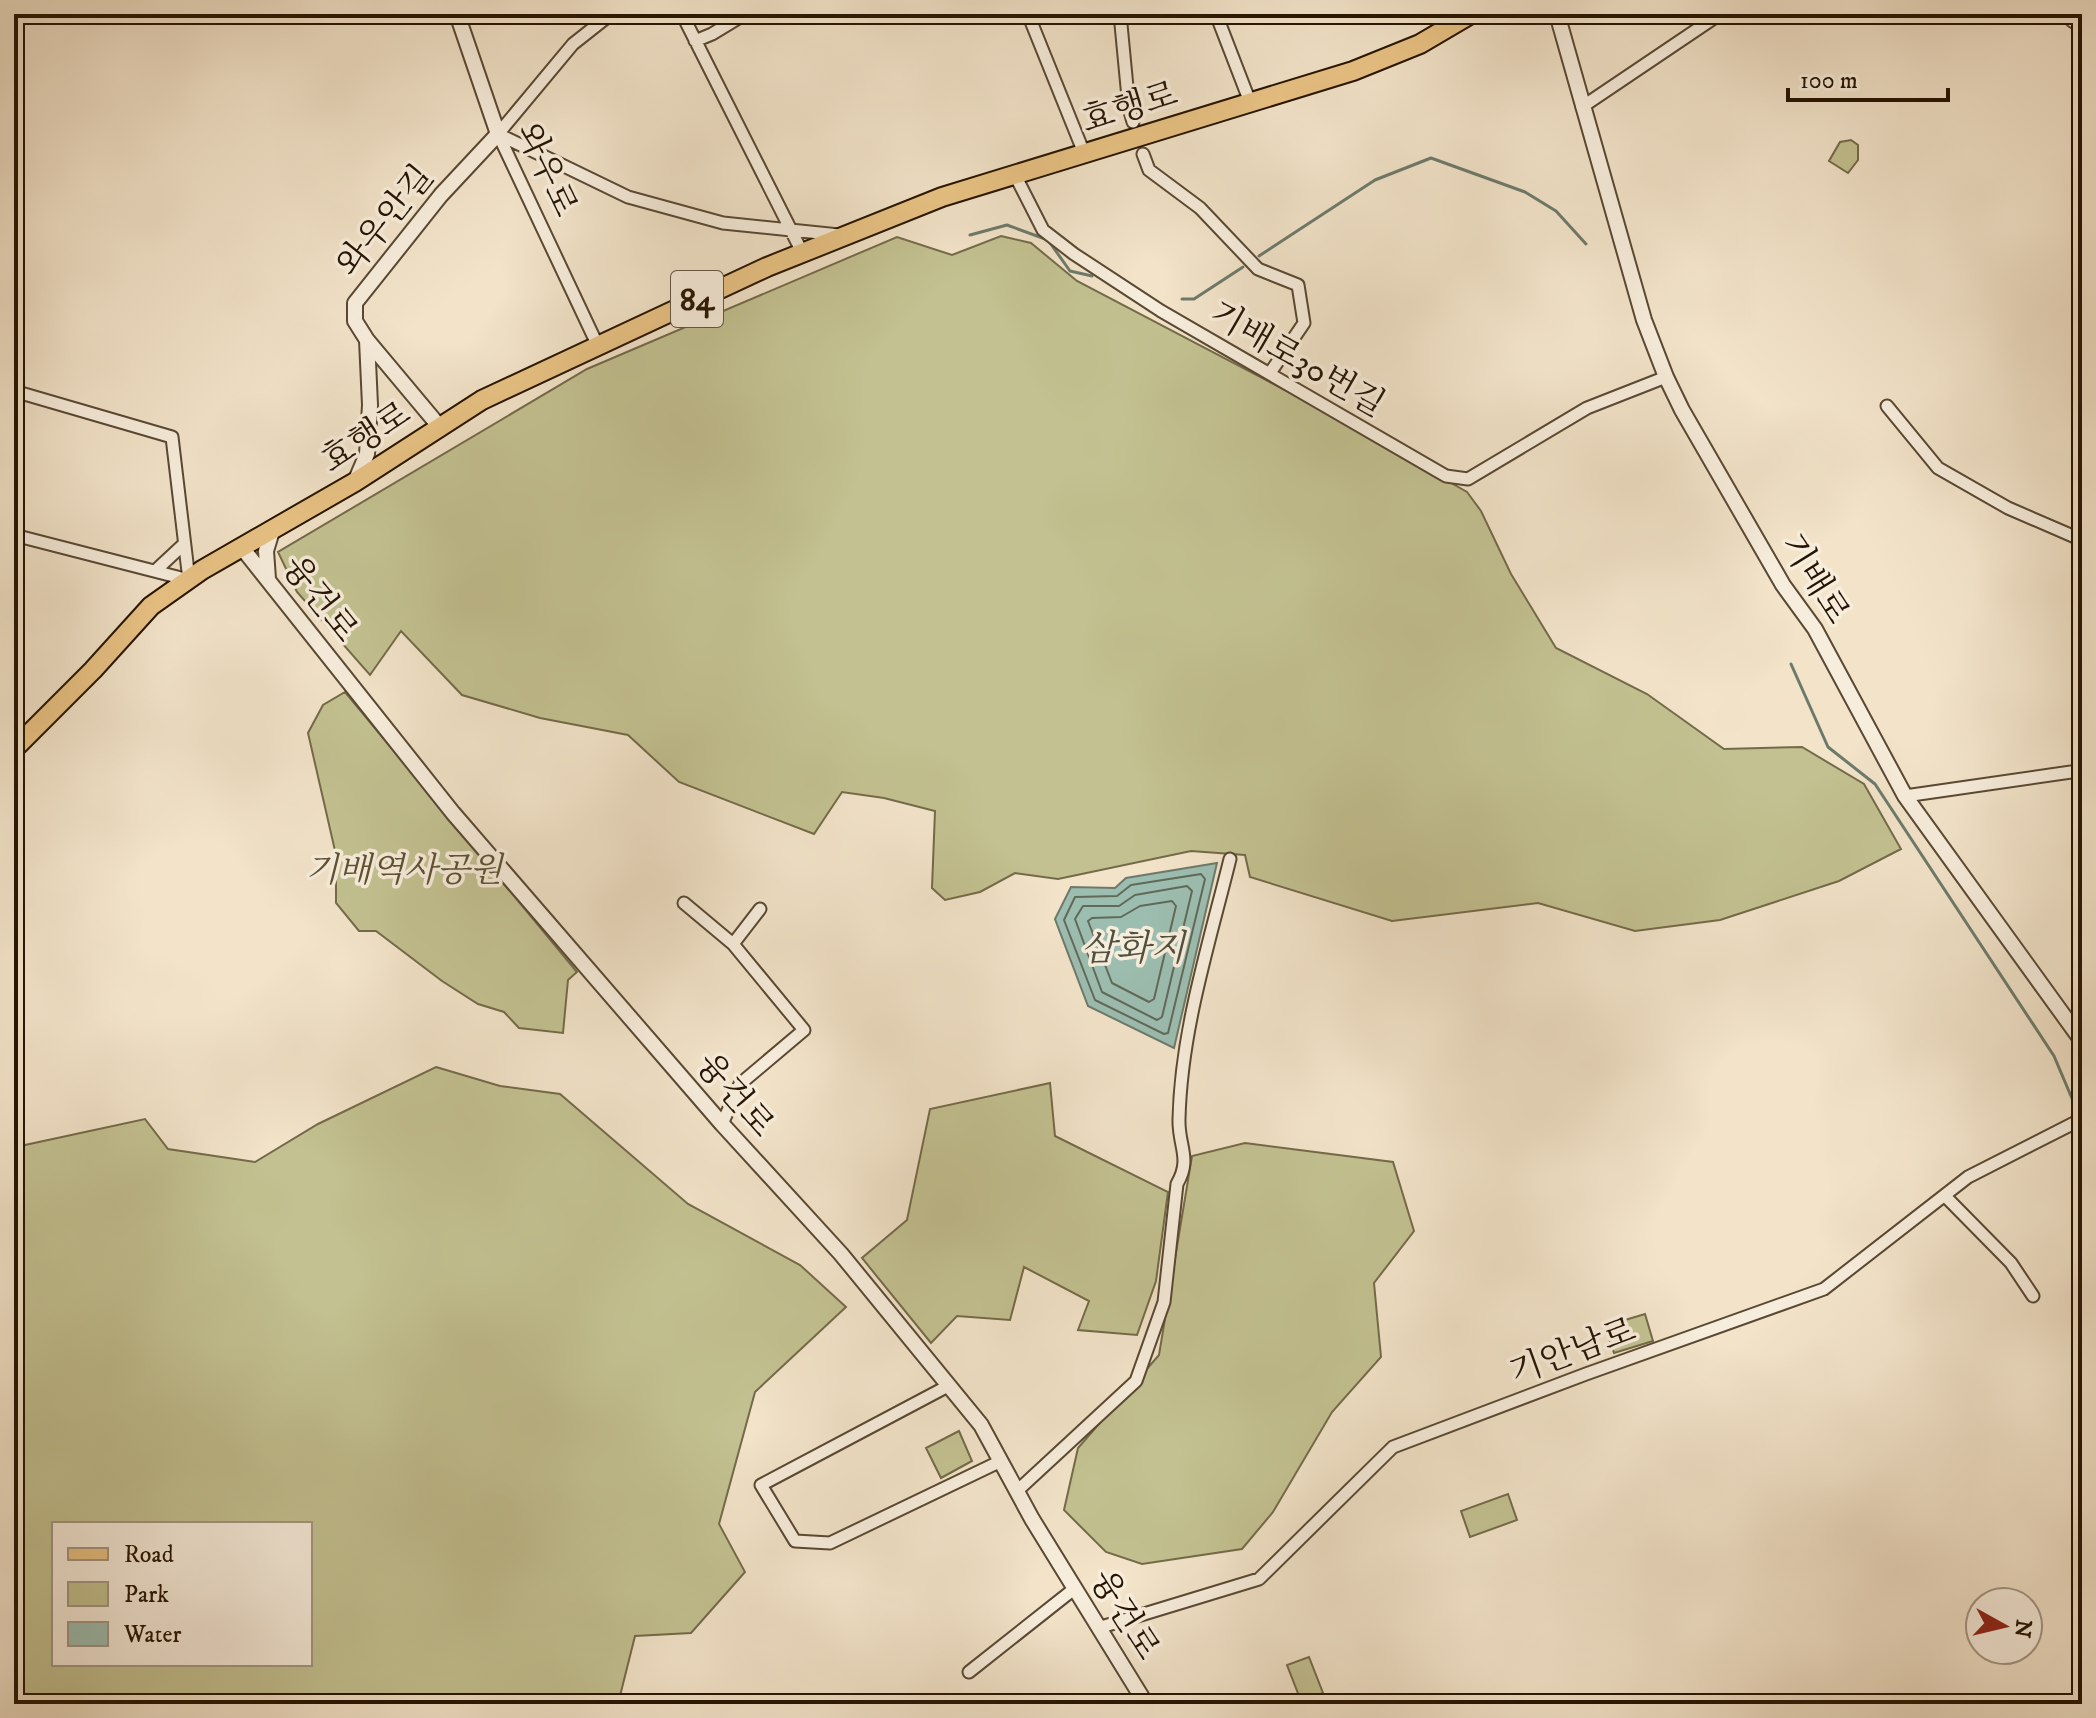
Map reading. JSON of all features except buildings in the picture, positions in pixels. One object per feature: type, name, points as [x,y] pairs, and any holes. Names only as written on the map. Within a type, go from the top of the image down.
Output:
[{"type":"main road","name":"효행로","points":[[14,749],[151,606],[189,580],[355,482],[482,400],[597,344],[802,252],[942,197],[1353,71],[1420,44],[1471,14]]},
{"type":"street","name":"와우로","points":[[457,14],[498,134],[597,344]]},
{"type":"street","name":"와우안길","points":[[439,426],[367,340],[355,321],[355,303],[441,195],[498,134],[573,44],[611,14]]},
{"type":"street","points":[[682,14],[802,252]]},
{"type":"street","points":[[695,41],[745,14]]},
{"type":"street","points":[[1028,14],[1084,153]]},
{"type":"street","points":[[1133,122],[1120,15],[1137,14]]},
{"type":"street","points":[[1216,14],[1250,102]]},
{"type":"street","name":"기배로","points":[[1557,14],[1644,320],[1666,377],[1738,511],[1783,585],[1815,629],[1905,796],[2082,1041]]},
{"type":"street","points":[[1582,107],[1720,14]]},
{"type":"street","points":[[2067,14],[2082,26]]},
{"type":"street","points":[[498,134],[628,197],[723,223],[846,236]]},
{"type":"street","points":[[1143,154],[1149,170],[1200,208],[1258,269],[1298,285],[1304,323],[1270,373]]},
{"type":"street","name":"기배로30번길","points":[[1015,175],[1043,230],[1074,254],[1161,311],[1446,476],[1468,479],[1587,408],[1666,377]]},
{"type":"street","points":[[355,482],[367,454],[370,405],[367,340]]},
{"type":"street","points":[[14,391],[172,437],[189,580],[14,535]]},
{"type":"street","points":[[1887,406],[1938,468],[2008,508],[2082,540]]},
{"type":"street","points":[[268,580],[266,551],[272,531]]},
{"type":"street","points":[[155,571],[184,544]]},
{"type":"street","name":"융건로","points":[[243,549],[453,813],[722,1124],[841,1254],[981,1425],[1074,1589],[1146,1704]]},
{"type":"street","points":[[1905,796],[2071,772],[2082,774]]},
{"type":"street","points":[[1017,1491],[1136,1381],[1164,1302],[1177,1184],[1185,1169],[1178,1122],[1185,1048],[1230,859]]},
{"type":"street","points":[[684,903],[733,944],[804,1030],[740,1084],[722,1124]]},
{"type":"street","points":[[733,944],[760,909]]},
{"type":"street","name":"기안남로","points":[[1098,1628],[1259,1579],[1393,1447],[1824,1289],[1968,1177],[2078,1121]]},
{"type":"street","points":[[1945,1196],[2011,1263],[2033,1296]]},
{"type":"street","points":[[948,1386],[761,1485],[795,1541],[830,1543],[1001,1461]]},
{"type":"street","points":[[969,1672],[1074,1589]]},
{"type":"green space","points":[[1851,140],[1858,145],[1858,160],[1848,173],[1829,161],[1840,142]]},
{"type":"green space","points":[[1001,236],[1031,243],[1077,281],[1308,402],[1467,492],[1481,511],[1511,574],[1556,648],[1647,694],[1724,749],[1802,747],[1864,784],[1901,849],[1839,881],[1720,920],[1635,931],[1538,903],[1392,921],[1250,877],[1245,855],[1191,851],[1058,879],[1015,873],[980,892],[945,900],[932,888],[935,811],[884,798],[842,792],[814,834],[679,782],[628,735],[540,718],[462,695],[401,631],[370,675],[297,592],[278,552],[587,369],[897,237],[952,255]]},
{"type":"green space","name":"기배역사공원","points":[[345,692],[577,972],[568,980],[563,1033],[519,1028],[504,1012],[478,1004],[376,931],[359,931],[336,903],[336,855],[308,733],[323,705]]},
{"type":"green space","points":[[436,1067],[500,1086],[560,1094],[688,1204],[800,1265],[846,1307],[755,1392],[719,1524],[745,1572],[691,1633],[635,1636],[618,1704],[14,1704],[14,1154],[25,1145],[145,1119],[168,1149],[255,1162],[318,1124]]},
{"type":"green space","points":[[1050,1083],[1055,1136],[1168,1192],[1156,1281],[1137,1335],[1078,1330],[1089,1301],[1024,1267],[1010,1320],[957,1316],[931,1343],[862,1258],[907,1220],[930,1109]]},
{"type":"green space","points":[[1245,1143],[1393,1162],[1414,1231],[1374,1283],[1381,1357],[1332,1412],[1273,1512],[1242,1549],[1142,1564],[1106,1552],[1064,1510],[1078,1448],[1159,1355],[1192,1156]]},
{"type":"green space","points":[[1645,1314],[1653,1341],[1614,1353],[1605,1326]]},
{"type":"green space","points":[[959,1431],[972,1461],[941,1478],[926,1448]]},
{"type":"green space","points":[[1508,1494],[1517,1520],[1470,1537],[1461,1511]]},
{"type":"green space","points":[[1309,1657],[1323,1693],[1301,1701],[1287,1665]]},
{"type":"water","name":"삼화지","points":[[1217,863],[1174,1048],[1088,1006],[1055,919],[1071,887],[1115,888],[1126,878]]},
{"type":"waterway","points":[[1259,256],[1375,180],[1431,158],[1525,192],[1556,211],[1586,244]]},
{"type":"waterway","points":[[970,235],[1007,225],[1048,240],[1070,271],[1092,276]]},
{"type":"waterway","points":[[1182,299],[1194,299],[1243,267]]},
{"type":"waterway","points":[[1791,664],[1828,747],[1875,784],[2054,1056],[2079,1115]]}]
